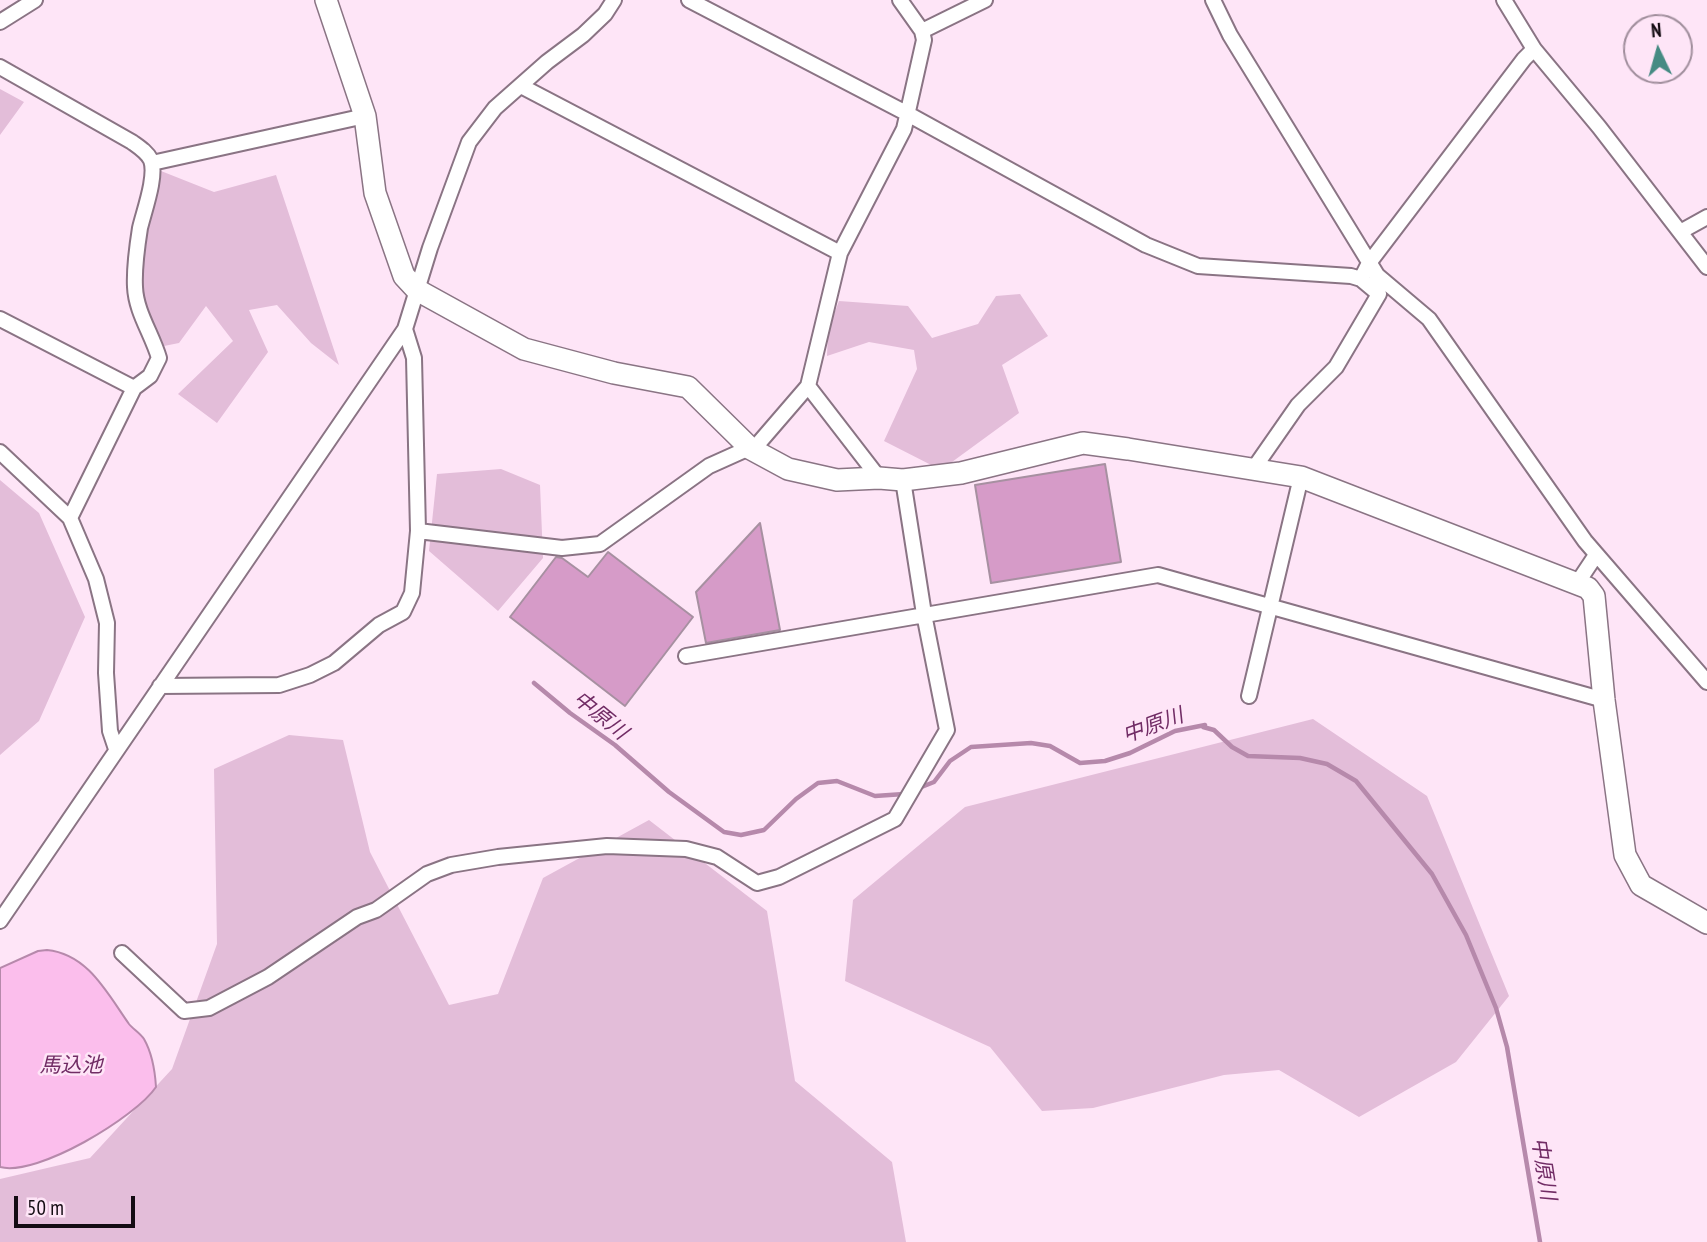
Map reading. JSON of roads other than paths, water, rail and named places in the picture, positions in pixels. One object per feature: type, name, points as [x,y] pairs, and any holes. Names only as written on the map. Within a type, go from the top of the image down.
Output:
[{"type":"street","points":[[0,22],[35,0]]},
{"type":"street","points":[[326,0],[365,116],[375,193],[404,276],[417,290],[524,349],[614,373],[688,387],[751,449],[789,469],[837,480],[903,480],[961,474],[1083,443],[1301,477],[1588,588],[1594,596],[1604,700],[1625,855],[1641,885],[1707,923]]},
{"type":"street","points":[[0,920],[405,329],[430,248],[469,142],[495,108],[547,62],[583,35],[605,14],[614,0]]},
{"type":"street","points":[[689,0],[906,113],[1146,245],[1198,267],[1351,276],[1360,279],[1379,294],[1336,367],[1298,405],[1252,471]]},
{"type":"street","points":[[418,531],[562,548],[600,544],[709,466],[758,444],[808,386],[839,253],[904,129],[924,40],[922,30],[900,0]]},
{"type":"street","points":[[922,30],[985,0]]},
{"type":"street","points":[[1213,0],[1230,35],[1377,275],[1429,319],[1596,555],[1707,682]]},
{"type":"street","points":[[1504,0],[1534,49],[1599,127],[1707,267]]},
{"type":"street","points":[[1360,279],[1369,263],[1524,58],[1534,49]]},
{"type":"street","points":[[0,67],[132,142],[147,153],[152,163],[140,231],[135,290],[138,307],[159,358],[150,376],[134,387],[70,518]]},
{"type":"street","points":[[521,86],[839,253]]},
{"type":"street","points":[[152,163],[365,116]]},
{"type":"street","points":[[1680,232],[1707,217]]},
{"type":"street","points":[[0,318],[134,387]]},
{"type":"street","points":[[160,686],[279,685],[310,675],[334,663],[379,625],[403,612],[412,593],[418,531],[414,358],[405,329]]},
{"type":"street","points":[[808,386],[879,478]]},
{"type":"street","points":[[0,452],[70,518],[96,579],[107,623],[106,673],[110,731],[116,749]]},
{"type":"street","points":[[1249,696],[1301,477]]},
{"type":"street","points":[[122,953],[184,1011],[209,1008],[268,976],[358,918],[376,910],[428,874],[451,865],[498,857],[607,846],[686,849],[717,857],[757,883],[779,877],[895,819],[947,730],[924,614],[903,480]]},
{"type":"street","points":[[1578,582],[1596,555]]},
{"type":"street","points":[[686,656],[1158,575],[1604,700]]},
{"type":"water","name":"馬込池","points":[[47,950],[74,959],[104,988],[129,1024],[144,1039],[153,1062],[156,1087],[128,1114],[84,1142],[37,1163],[17,1168],[0,1167],[0,968],[38,951]]},
{"type":"waterway","name":"中原川","points":[[534,683],[615,745],[669,792],[724,832],[741,835],[764,830],[796,799],[818,783],[837,781],[875,796],[904,794]]},
{"type":"waterway","name":"中原川","points":[[919,788],[934,782],[950,761],[971,747],[1031,743],[1050,746],[1080,763],[1105,761],[1130,753],[1175,731],[1205,725],[1203,727],[1214,730],[1232,747],[1248,756],[1300,758],[1327,764],[1356,781],[1432,874],[1466,935],[1496,1008],[1507,1047],[1540,1242]]}]
